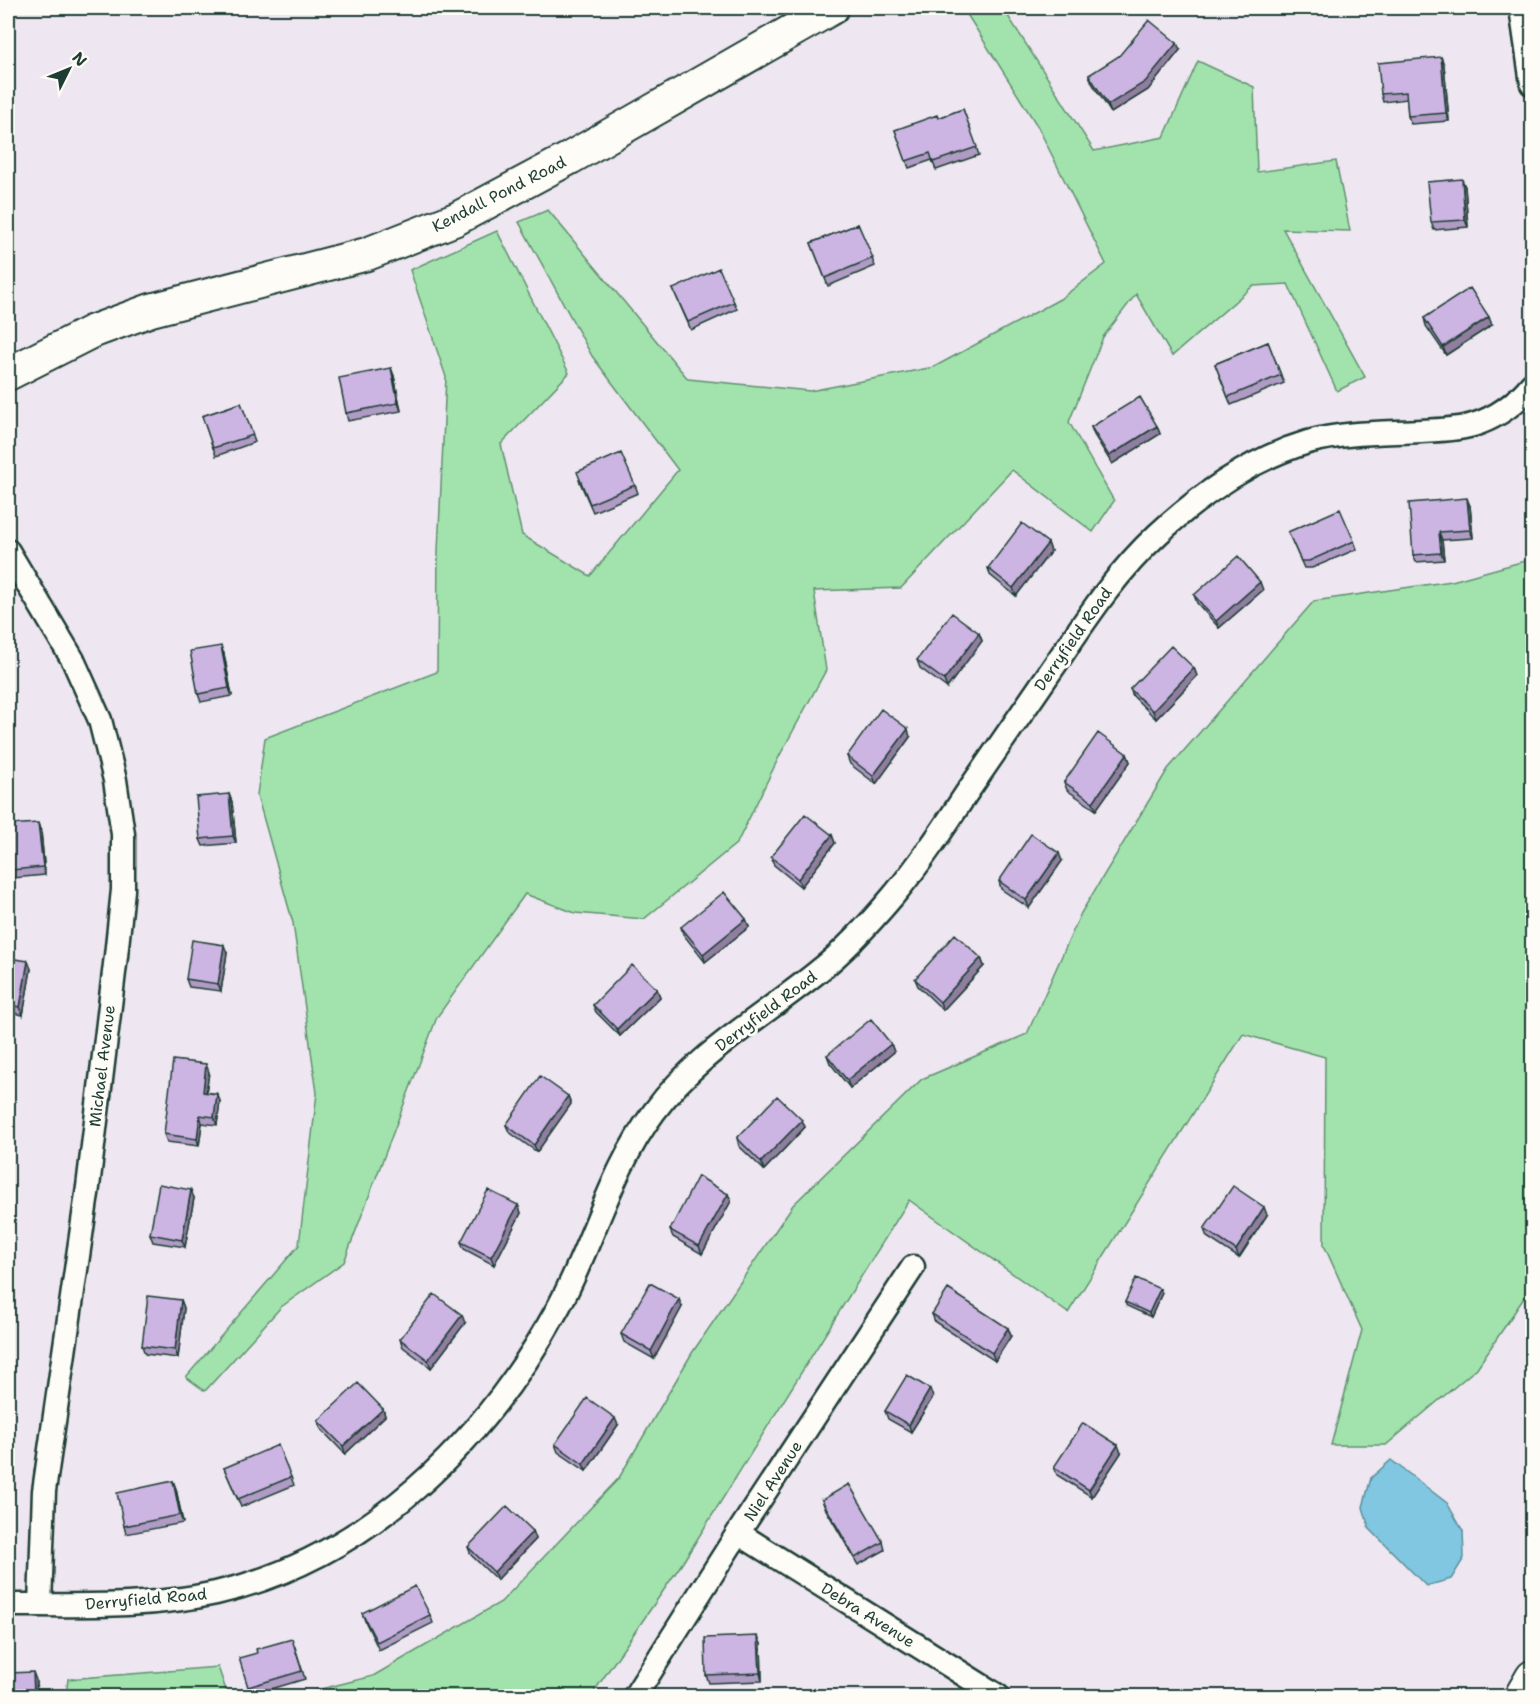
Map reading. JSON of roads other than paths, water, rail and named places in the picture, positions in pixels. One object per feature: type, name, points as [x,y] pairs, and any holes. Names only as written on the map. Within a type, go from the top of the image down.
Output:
[{"type":"street","name":"Kendall Pond Road","points":[[8,374],[91,332],[151,310],[367,254],[456,219],[570,158],[832,8]]},
{"type":"street","points":[[1521,8],[1533,84]]},
{"type":"street","name":"Derryfield Road","points":[[8,1605],[108,1604],[168,1600],[211,1594],[252,1583],[332,1548],[401,1502],[467,1440],[516,1376],[540,1339],[561,1303],[618,1173],[637,1136],[656,1108],[676,1085],[722,1044],[820,970],[847,946],[896,893],[1094,608],[1129,562],[1156,536],[1213,489],[1252,465],[1281,452],[1310,441],[1341,435],[1471,426],[1497,415],[1522,396],[1533,384]]},
{"type":"street","name":"Michael Avenue","points":[[8,551],[73,660],[100,720],[115,780],[123,834],[123,890],[88,1187],[44,1491],[40,1605]]},
{"type":"street","name":"Niel Avenue","points":[[635,1696],[738,1533],[913,1267]]},
{"type":"street","name":"Debra Avenue","points":[[738,1533],[998,1696]]},
{"type":"street","points":[[1521,1696],[1533,1677]]},
{"type":"water","points":[[1391,1460],[1447,1503],[1463,1531],[1464,1558],[1451,1579],[1426,1586],[1369,1528],[1363,1507],[1371,1478]]}]
